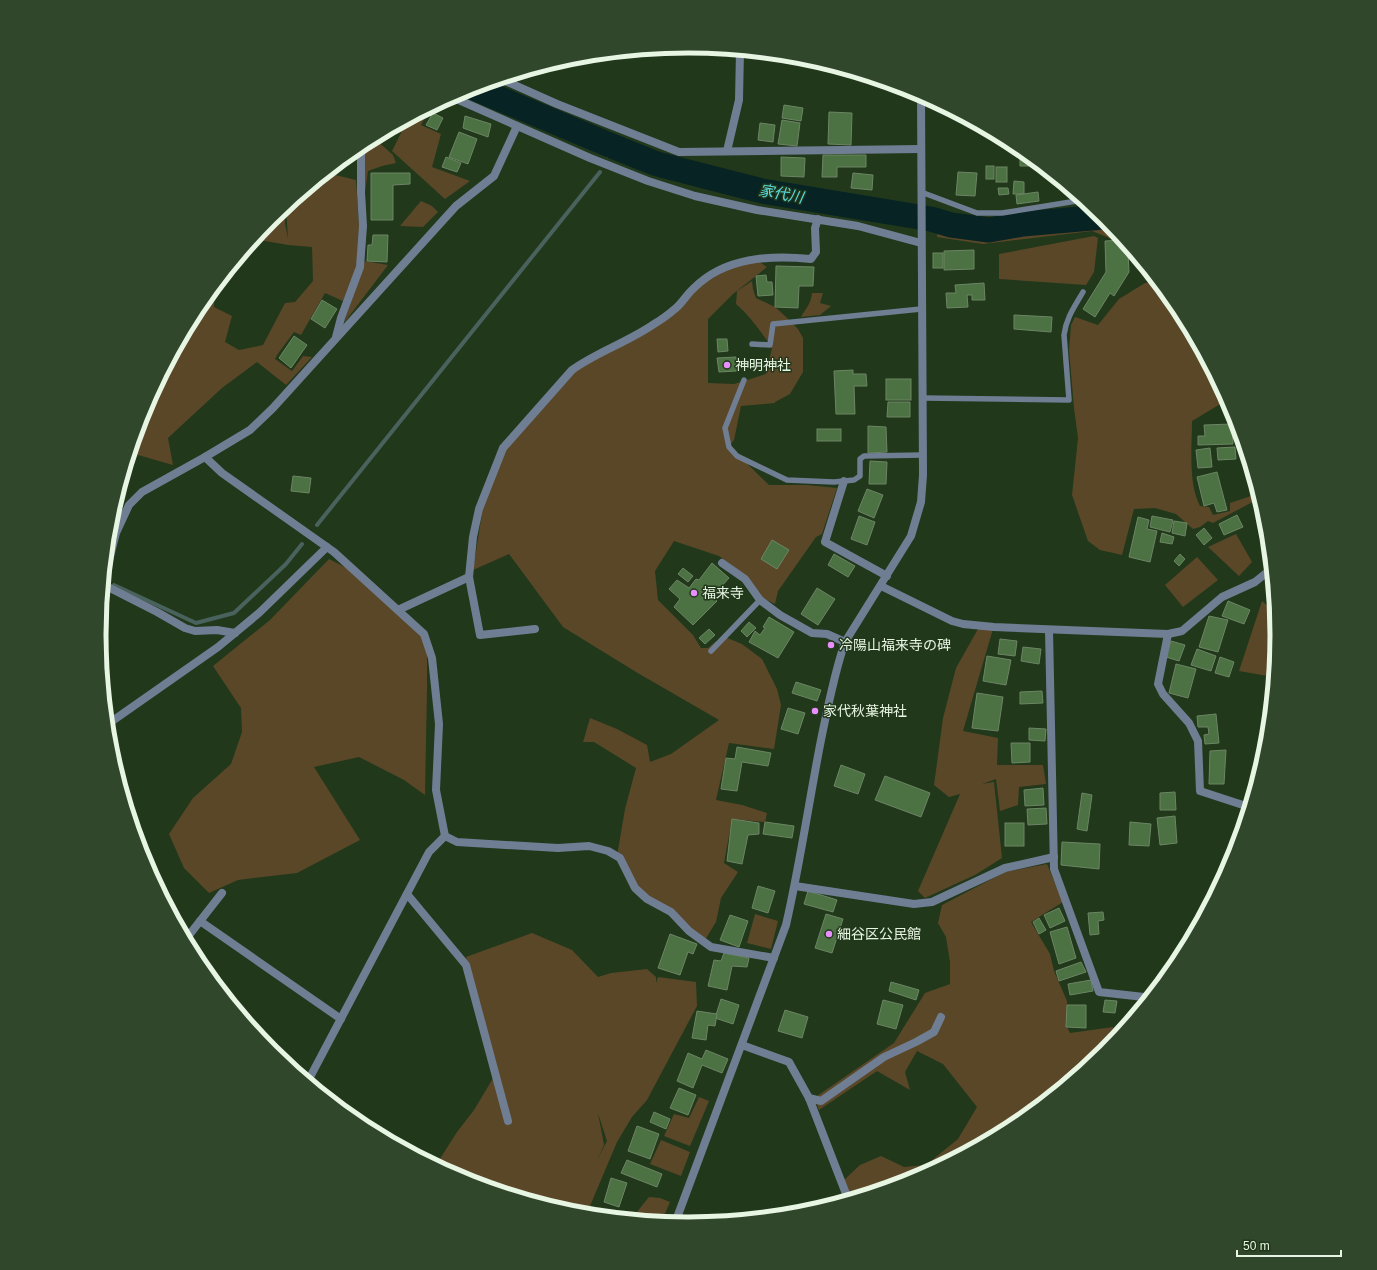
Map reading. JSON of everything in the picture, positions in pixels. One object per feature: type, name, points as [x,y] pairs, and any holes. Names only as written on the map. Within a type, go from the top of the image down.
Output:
[{"type":"street","points":[[727,151],[739,100],[740,55]]},
{"type":"street","points":[[508,82],[557,104],[679,152],[921,149]]},
{"type":"street","points":[[459,100],[590,158],[648,181],[695,196],[757,210],[858,226],[921,239]]},
{"type":"street","points":[[677,1217],[786,925],[795,886],[813,780],[830,694],[845,642],[905,548],[915,525],[920,502],[923,475],[921,102]]},
{"type":"street","points":[[115,536],[129,505],[142,492],[250,430],[273,408],[456,206],[494,176],[518,126]]},
{"type":"street","points":[[336,340],[341,318],[360,267],[363,226],[361,154]]},
{"type":"street","points":[[535,629],[480,635],[469,577],[473,537],[479,509],[503,448],[572,370],[585,361],[653,325],[676,308],[694,287],[711,275],[732,264],[755,259],[790,257],[811,259],[816,252],[815,228],[818,219]]},
{"type":"street","points":[[205,457],[222,473],[327,547],[424,634],[432,658],[439,724],[436,790],[445,836]]},
{"type":"street","points":[[844,481],[825,542],[887,576]]},
{"type":"street","points":[[113,721],[218,647],[259,613],[327,547]]},
{"type":"street","points":[[722,563],[745,579],[760,600],[780,615],[812,633],[826,634],[845,642]]},
{"type":"street","points":[[881,586],[963,624],[1048,630],[1168,634],[1182,632],[1222,597],[1255,582],[1267,572]]},
{"type":"street","points":[[398,610],[469,577]]},
{"type":"street","points":[[109,587],[185,628],[235,633]]},
{"type":"street","points":[[1048,630],[1054,869],[1099,992],[1144,996]]},
{"type":"street","points":[[1168,634],[1158,684],[1163,694],[1189,723],[1198,741],[1200,791],[1245,806]]},
{"type":"street","points":[[310,1077],[430,852],[445,836]]},
{"type":"street","points":[[445,836],[456,842],[558,848],[588,846],[608,851],[620,858],[637,890],[647,899],[671,912],[689,931],[711,947],[774,958]]},
{"type":"street","points":[[795,886],[914,904],[932,902],[1006,868],[1054,857]]},
{"type":"street","points":[[190,934],[222,893]]},
{"type":"street","points":[[407,894],[466,965],[508,1121]]},
{"type":"street","points":[[200,921],[341,1019]]},
{"type":"street","points":[[809,1098],[821,1101],[884,1057],[934,1032],[941,1016]]},
{"type":"street","points":[[742,1045],[790,1062],[809,1098],[846,1195]]},
{"type":"lane","points":[[921,192],[977,213],[1002,213],[1076,201]]},
{"type":"lane","points":[[922,398],[1069,400],[1064,335],[1069,316],[1083,292]]},
{"type":"lane","points":[[752,344],[770,345],[773,324],[921,309]]},
{"type":"lane","points":[[744,380],[725,428],[729,447],[737,456],[786,480],[834,482],[854,480],[860,476],[860,459],[864,456],[923,455]]},
{"type":"lane","points":[[711,651],[760,600]]},
{"type":"shaded area","points":[[426,116],[421,125],[441,134],[432,167],[470,181],[445,199],[392,151],[404,128]]},
{"type":"shaded area","points":[[379,142],[393,155],[396,163],[368,171],[365,193],[363,152]]},
{"type":"shaded area","points":[[332,174],[356,180],[359,227],[358,259],[353,279],[343,301],[325,293],[301,335],[294,332],[275,359],[292,371],[303,356],[312,357],[286,385],[257,362],[222,388],[168,438],[173,465],[135,454],[151,412],[184,344],[214,299],[214,307],[232,316],[225,342],[239,350],[263,345],[285,303],[295,302],[313,281],[312,247],[261,240],[285,216],[288,239],[286,214],[305,197]]},
{"type":"shaded area","points":[[421,201],[432,206],[438,212],[423,227],[400,226]]},
{"type":"shaded area","points":[[1088,212],[1116,240],[1092,231],[983,244],[937,237],[938,229],[971,229],[977,217],[1053,216]]},
{"type":"shaded area","points":[[1094,236],[1098,238],[1094,272],[1086,285],[999,279],[999,254]]},
{"type":"shaded area","points":[[755,259],[767,267],[733,294],[708,319],[708,383],[734,384],[766,374],[772,348],[751,319],[736,304],[737,291],[752,281],[756,298],[775,307],[798,329],[803,338],[803,372],[790,394],[775,403],[741,406],[734,440],[729,446],[769,485],[807,485],[837,488],[822,534],[816,537],[778,591],[775,604],[763,598],[746,576],[719,556],[674,541],[655,571],[658,600],[693,635],[701,648],[708,648],[715,642],[725,637],[742,644],[762,659],[777,689],[781,705],[774,749],[729,743],[716,800],[742,805],[767,813],[765,822],[732,819],[724,863],[738,872],[721,898],[716,922],[705,940],[637,890],[617,856],[625,809],[636,768],[594,742],[583,742],[590,718],[617,729],[647,745],[650,762],[671,754],[719,720],[636,672],[563,627],[509,554],[473,570],[485,495],[503,448],[580,364],[666,316],[696,286],[732,264]]},
{"type":"shaded area","points":[[365,261],[388,265],[344,323]]},
{"type":"shaded area","points":[[1151,282],[1193,344],[1222,403],[1192,421],[1192,476],[1196,497],[1200,506],[1209,507],[1213,515],[1230,511],[1230,503],[1253,495],[1255,501],[1213,523],[1208,521],[1200,527],[1193,529],[1176,514],[1155,508],[1134,509],[1122,555],[1100,550],[1088,541],[1072,495],[1078,438],[1069,350],[1071,325],[1075,317],[1098,325],[1119,299],[1145,283]]},
{"type":"shaded area","points":[[812,293],[823,293],[820,303],[831,306],[820,315],[801,317],[809,303]]},
{"type":"shaded area","points":[[1236,534],[1252,562],[1239,576],[1208,547]]},
{"type":"shaded area","points":[[1197,557],[1218,580],[1183,607],[1165,585]]},
{"type":"shaded area","points":[[329,559],[358,574],[427,642],[425,795],[404,780],[359,757],[314,767],[360,840],[297,873],[238,880],[209,893],[184,868],[169,834],[193,798],[231,764],[242,732],[241,708],[213,666],[270,620]]},
{"type":"shaded area","points":[[1262,601],[1269,607],[1269,676],[1239,671]]},
{"type":"shaded area","points":[[978,629],[993,629],[963,731],[998,738],[997,765],[1043,765],[1046,784],[1019,787],[1018,805],[1000,811],[996,779],[982,784],[994,782],[1002,858],[975,875],[925,898],[918,891],[960,794],[949,797],[934,785],[943,718],[956,668]]},
{"type":"shaded area","points":[[1047,864],[1063,902],[1031,922],[1050,954],[1054,971],[1067,1001],[1067,1027],[1070,1033],[1113,1027],[1113,1033],[1072,1073],[1043,1097],[1012,1119],[946,1157],[911,1173],[848,1194],[844,1180],[860,1165],[881,1156],[904,1167],[926,1165],[958,1139],[977,1107],[943,1064],[917,1051],[905,1072],[910,1090],[877,1071],[819,1110],[814,1098],[894,1043],[925,993],[950,984],[950,962],[946,937],[938,923],[942,905],[1005,872]]},
{"type":"shaded area","points":[[755,914],[778,921],[771,949],[747,943]]},
{"type":"shaded area","points":[[532,933],[572,950],[598,977],[611,973],[647,969],[656,977],[656,983],[658,977],[696,982],[697,1006],[647,1100],[632,1117],[617,1142],[590,1206],[587,1208],[538,1197],[501,1186],[466,1173],[439,1161],[457,1132],[474,1110],[495,1075],[466,957]],"holes":[[[598,1113],[607,1141],[597,1160],[604,1145]]]},
{"type":"shaded area","points":[[699,1097],[709,1101],[690,1146],[664,1136],[674,1114],[689,1118]]},
{"type":"shaded area","points":[[661,1140],[690,1152],[681,1176],[650,1164]]},
{"type":"shaded area","points":[[649,1197],[660,1198],[670,1202],[664,1216],[635,1214]]},
{"type":"building","points":[[784,105],[803,108],[801,121],[782,118]]},
{"type":"building","points":[[829,112],[852,113],[851,145],[828,144]]},
{"type":"building","points":[[433,113],[443,118],[437,130],[426,125]]},
{"type":"building","points":[[465,116],[491,124],[488,137],[463,128]]},
{"type":"building","points":[[782,120],[800,123],[797,146],[778,144]]},
{"type":"building","points":[[760,123],[775,125],[773,142],[758,140]]},
{"type":"building","points":[[459,132],[477,139],[468,164],[449,157]]},
{"type":"building","points":[[823,155],[866,155],[866,167],[837,167],[837,177],[822,177]]},
{"type":"building","points":[[446,157],[461,163],[457,172],[442,167]]},
{"type":"building","points":[[781,157],[805,158],[804,177],[781,176]]},
{"type":"building","points":[[1020,157],[1029,163],[1029,166],[1020,166]]},
{"type":"building","points":[[986,166],[994,166],[994,179],[986,179]]},
{"type":"building","points":[[996,167],[1007,167],[1007,182],[996,182]]},
{"type":"building","points":[[958,172],[977,173],[975,196],[956,195]]},
{"type":"building","points":[[371,173],[410,173],[410,184],[393,185],[393,220],[371,220]]},
{"type":"building","points":[[853,173],[873,175],[872,190],[851,188]]},
{"type":"building","points":[[1014,181],[1024,182],[1024,194],[1013,194]]},
{"type":"building","points":[[998,188],[1008,188],[1009,194],[999,195]]},
{"type":"building","points":[[1038,192],[1039,201],[1017,204],[1016,195]]},
{"type":"building","points":[[373,235],[388,235],[387,262],[367,261],[368,245],[372,245]]},
{"type":"building","points":[[1116,240],[1128,254],[1129,272],[1114,296],[1110,293],[1095,317],[1083,309],[1106,272],[1105,241]]},
{"type":"building","points":[[974,250],[974,269],[944,270],[944,251]]},
{"type":"building","points":[[933,253],[943,253],[943,268],[933,268]]},
{"type":"building","points":[[776,266],[814,267],[813,286],[799,286],[798,308],[775,307]]},
{"type":"building","points":[[766,275],[767,282],[772,282],[773,295],[758,296],[756,276]]},
{"type":"building","points":[[984,283],[985,300],[972,300],[972,295],[967,295],[968,307],[947,308],[946,293],[956,293],[955,285]]},
{"type":"building","points":[[322,300],[337,309],[325,328],[311,319]]},
{"type":"building","points":[[1014,315],[1052,317],[1051,332],[1014,329]]},
{"type":"building","points":[[294,336],[307,345],[291,368],[279,358]]},
{"type":"building","points":[[717,339],[727,339],[728,351],[718,352]]},
{"type":"building","name":"神明神社","points":[[736,357],[737,371],[719,372],[717,358]]},
{"type":"building","points":[[853,370],[853,374],[866,374],[867,386],[854,386],[855,414],[836,414],[834,371]]},
{"type":"building","points":[[886,379],[911,379],[911,400],[886,400]]},
{"type":"building","points":[[888,402],[910,402],[910,417],[887,417]]},
{"type":"building","points":[[1231,424],[1233,444],[1198,445],[1198,436],[1205,436],[1204,425]]},
{"type":"building","points":[[868,426],[886,427],[887,452],[868,453]]},
{"type":"building","points":[[817,429],[841,429],[841,441],[817,441]]},
{"type":"building","points":[[1235,447],[1236,459],[1218,460],[1217,448]]},
{"type":"building","points":[[1210,448],[1212,467],[1198,468],[1196,450]]},
{"type":"building","points":[[870,461],[887,462],[886,484],[869,484]]},
{"type":"building","points":[[1217,472],[1227,510],[1217,512],[1214,503],[1204,506],[1197,477]]},
{"type":"building","points":[[293,476],[311,478],[309,493],[291,491]]},
{"type":"building","points":[[867,489],[883,495],[874,518],[858,511]]},
{"type":"building","points":[[1237,515],[1243,527],[1224,535],[1219,524]]},
{"type":"building","points":[[859,516],[875,522],[867,545],[851,539]]},
{"type":"building","points":[[1152,516],[1173,520],[1170,532],[1150,527]]},
{"type":"building","points":[[1138,517],[1149,520],[1147,529],[1157,531],[1150,562],[1129,557]]},
{"type":"building","points":[[1174,521],[1187,523],[1185,536],[1172,533]]},
{"type":"building","points":[[1204,528],[1212,538],[1204,545],[1196,535]]},
{"type":"building","points":[[1162,533],[1174,537],[1172,544],[1160,542]]},
{"type":"building","points":[[772,540],[789,550],[777,569],[761,559]]},
{"type":"building","points":[[834,554],[855,566],[848,577],[828,565]]},
{"type":"building","points":[[1180,554],[1185,559],[1179,566],[1174,561]]},
{"type":"building","name":"福来寺","points":[[712,563],[729,578],[712,597],[717,601],[693,625],[674,607],[680,599],[669,589],[677,580],[689,588],[696,579],[699,580]]},
{"type":"building","points":[[683,568],[693,576],[688,582],[678,574]]},
{"type":"building","points":[[817,588],[835,599],[818,625],[801,614]]},
{"type":"building","points":[[1228,601],[1250,610],[1244,624],[1222,616]]},
{"type":"building","points":[[1209,616],[1228,620],[1218,652],[1199,647]]},
{"type":"building","points":[[769,617],[794,632],[778,658],[749,642],[755,631],[760,635],[765,628],[763,627]]},
{"type":"building","points":[[749,622],[756,628],[747,637],[741,631]]},
{"type":"building","points":[[709,629],[715,635],[705,644],[699,638]]},
{"type":"building","points":[[1000,639],[1017,641],[1015,656],[998,654]]},
{"type":"building","points":[[1171,641],[1185,645],[1179,661],[1166,657]]},
{"type":"building","points":[[1023,647],[1041,649],[1039,664],[1021,661]]},
{"type":"building","points":[[1197,649],[1216,656],[1211,671],[1191,665]]},
{"type":"building","points":[[987,656],[1011,660],[1006,685],[983,681]]},
{"type":"building","points":[[1220,657],[1234,662],[1229,677],[1215,673]]},
{"type":"building","points":[[1176,664],[1196,669],[1188,698],[1169,693]]},
{"type":"building","points":[[796,682],[821,690],[817,701],[792,693]]},
{"type":"building","points":[[1042,691],[1043,703],[1020,704],[1020,692]]},
{"type":"building","points":[[977,693],[1003,697],[998,731],[972,728]]},
{"type":"building","points":[[788,708],[805,713],[798,734],[781,729]]},
{"type":"building","name":"家代秋葉神社","points":[[813,708],[818,709],[817,715],[811,713]]},
{"type":"building","points":[[1216,714],[1219,743],[1205,744],[1204,735],[1209,734],[1208,727],[1198,727],[1197,716]]},
{"type":"building","points":[[1029,728],[1046,729],[1045,741],[1029,740]]},
{"type":"building","points":[[1011,743],[1030,743],[1030,762],[1012,763]]},
{"type":"building","points":[[737,747],[771,753],[768,766],[742,762],[737,791],[721,789],[726,758],[735,759]]},
{"type":"building","points":[[1226,750],[1224,784],[1209,784],[1210,751]]},
{"type":"building","points":[[841,765],[865,774],[858,794],[834,786]]},
{"type":"building","points":[[885,776],[930,793],[921,817],[875,800]]},
{"type":"building","points":[[1043,788],[1044,805],[1025,806],[1024,790]]},
{"type":"building","points":[[1175,792],[1176,810],[1160,810],[1160,793]]},
{"type":"building","points":[[1082,793],[1092,795],[1087,831],[1077,829]]},
{"type":"building","points":[[1046,808],[1047,824],[1028,825],[1027,809]]},
{"type":"building","points":[[1175,816],[1177,843],[1160,845],[1157,818]]},
{"type":"building","points":[[732,819],[759,823],[759,834],[748,835],[742,864],[727,861]]},
{"type":"building","points":[[765,822],[794,826],[792,838],[763,834]]},
{"type":"building","points":[[1130,822],[1151,824],[1149,846],[1129,845]]},
{"type":"building","points":[[1005,823],[1024,823],[1024,846],[1005,846]]},
{"type":"building","points":[[1062,842],[1100,844],[1099,869],[1061,865]]},
{"type":"building","points":[[758,886],[775,891],[768,913],[752,908]]},
{"type":"building","points":[[808,891],[837,900],[833,912],[804,904]]},
{"type":"building","points":[[1059,908],[1065,921],[1050,928],[1044,915]]},
{"type":"building","points":[[1103,912],[1104,920],[1098,921],[1099,934],[1090,935],[1088,913]]},
{"type":"building","name":"細谷区公民館","points":[[826,914],[843,919],[832,953],[815,948]]},
{"type":"building","points":[[730,915],[748,921],[739,947],[720,940]]},
{"type":"building","points":[[1039,918],[1046,930],[1039,934],[1033,922]]},
{"type":"building","points":[[1067,927],[1076,958],[1059,964],[1050,932]]},
{"type":"building","points":[[670,934],[697,944],[693,954],[688,952],[680,975],[658,968]]},
{"type":"building","points":[[724,953],[749,958],[747,967],[732,966],[727,990],[708,986],[714,960],[721,961]]},
{"type":"building","points":[[1081,962],[1086,972],[1059,981],[1056,971]]},
{"type":"building","points":[[1091,980],[1093,991],[1070,995],[1068,984]]},
{"type":"building","points":[[891,982],[919,990],[916,1000],[889,991]]},
{"type":"building","points":[[721,999],[739,1005],[733,1024],[715,1018]]},
{"type":"building","points":[[883,1000],[903,1005],[896,1029],[877,1024]]},
{"type":"building","points":[[1105,1000],[1117,1001],[1115,1013],[1103,1012]]},
{"type":"building","points":[[1067,1005],[1086,1005],[1086,1028],[1066,1027]]},
{"type":"building","points":[[785,1010],[808,1017],[802,1038],[778,1031]]},
{"type":"building","points":[[697,1011],[717,1014],[715,1026],[708,1025],[706,1040],[692,1038]]},
{"type":"building","points":[[706,1050],[728,1059],[722,1073],[702,1065],[693,1088],[677,1081],[688,1053],[702,1059]]},
{"type":"building","points":[[679,1088],[696,1095],[688,1115],[670,1108]]},
{"type":"building","points":[[654,1112],[670,1119],[666,1129],[650,1122]]},
{"type":"building","points":[[637,1126],[659,1134],[650,1159],[628,1151]]},
{"type":"building","points":[[627,1160],[662,1174],[657,1187],[621,1173]]},
{"type":"building","points":[[611,1178],[627,1183],[619,1207],[604,1202]]},
{"type":"waterway","name":"家代川","points":[[482,91],[657,164],[762,191],[931,219],[951,225],[989,230],[1023,224],[1094,218]]},
{"type":"waterway","points":[[608,156],[612,146]]},
{"type":"waterway","points":[[317,525],[600,172]]},
{"type":"waterway","points":[[114,585],[196,623],[234,613],[286,564],[302,544]]},
{"type":"place","name":"神明神社","points":[[727,365]]},
{"type":"place","name":"福来寺","points":[[694,593]]},
{"type":"place","name":"冷陽山福来寺の碑","points":[[831,645]]},
{"type":"place","name":"家代秋葉神社","points":[[815,711]]},
{"type":"place","name":"細谷区公民館","points":[[829,934]]}]
